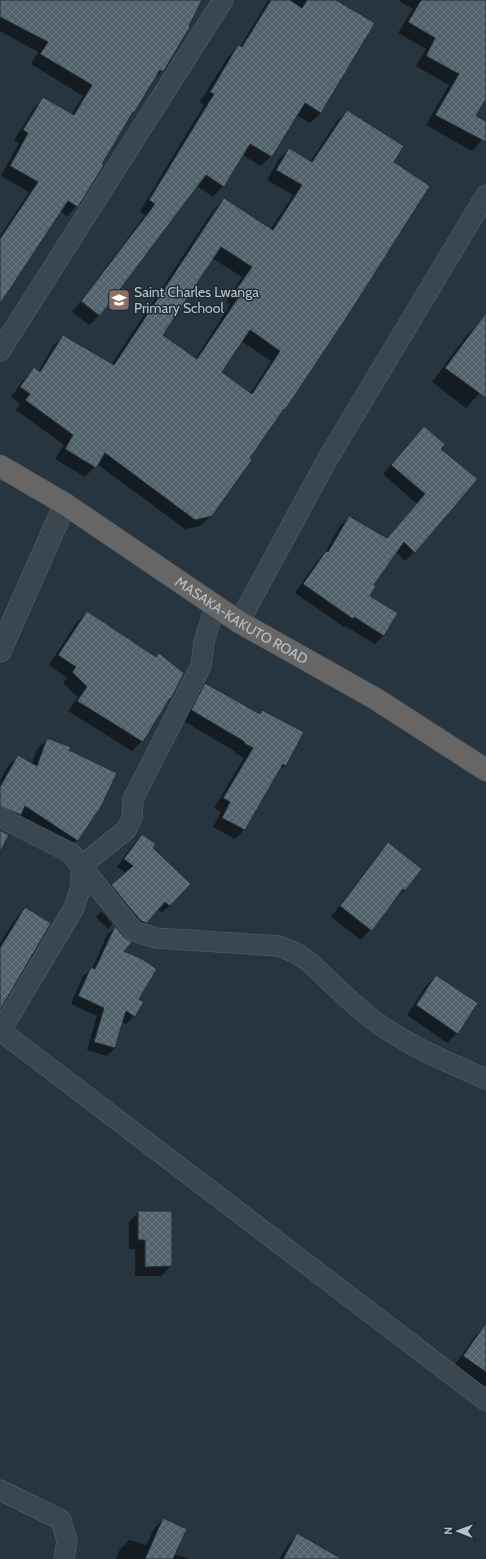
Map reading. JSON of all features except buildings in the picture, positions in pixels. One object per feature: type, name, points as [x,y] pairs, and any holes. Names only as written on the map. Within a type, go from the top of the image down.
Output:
[{"type":"highway","name":"MASAKA-KAKUTO ROAD","points":[[0,466],[65,504],[239,622],[376,699],[486,770]]},
{"type":"street","points":[[0,351],[223,0]]},
{"type":"street","points":[[239,622],[327,460],[486,195]]},
{"type":"street","points":[[0,651],[65,504]]},
{"type":"street","points":[[81,866],[126,830],[132,818],[132,799],[201,666],[204,642],[215,606]]},
{"type":"street","points":[[0,817],[71,853],[134,932],[156,938],[279,946],[296,953],[308,961],[372,1019],[400,1038],[445,1061],[486,1079]]},
{"type":"street","points":[[81,866],[81,886],[74,908],[0,1031],[486,1401]]},
{"type":"street","points":[[0,1490],[61,1520],[67,1541],[64,1559]]},
{"type":"place","name":"Saint Charles Lwanga Primary School","points":[[119,300]]}]
